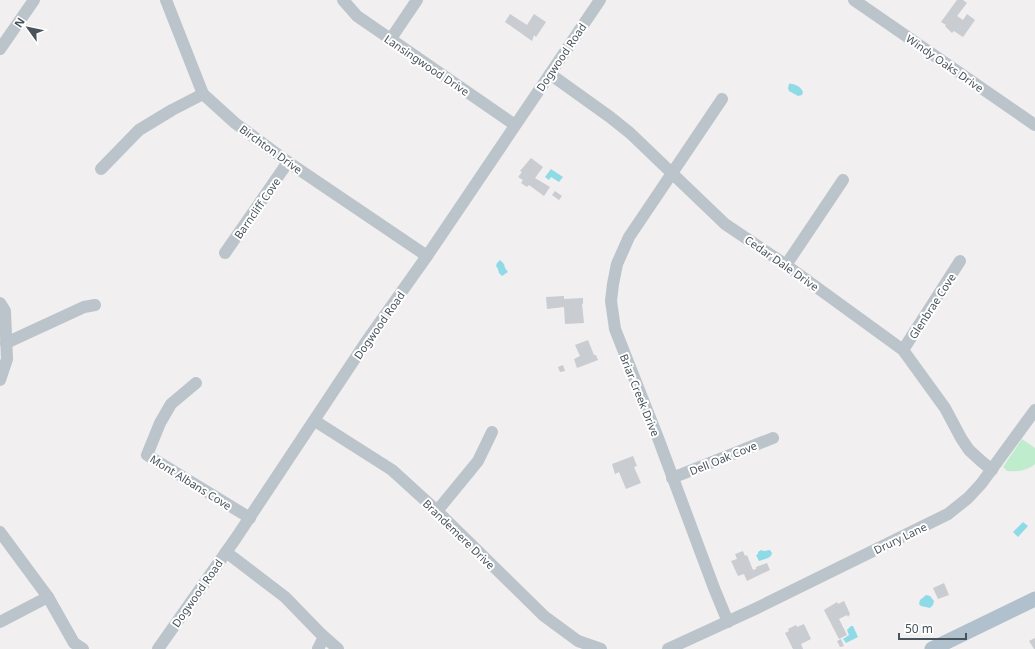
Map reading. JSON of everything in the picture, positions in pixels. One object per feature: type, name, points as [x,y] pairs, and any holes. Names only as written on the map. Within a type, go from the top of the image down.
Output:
[{"type":"main road","points":[[932,649],[1035,599]]},
{"type":"street","points":[[0,49],[34,0]]},
{"type":"street","name":"Birchton Drive","points":[[166,0],[203,94],[235,123],[288,162],[427,256]]},
{"type":"street","name":"Lansingwood Drive","points":[[343,0],[357,16],[390,40],[515,125]]},
{"type":"street","points":[[390,40],[417,0]]},
{"type":"street","name":"Dogwood Road","points":[[158,649],[250,518],[366,342],[427,256],[600,0]]},
{"type":"street","name":"Windy Oaks Drive","points":[[854,0],[1035,125]]},
{"type":"street","name":"Cedar Dale Drive","points":[[550,74],[630,133],[725,224],[786,265],[903,350],[945,408],[969,450],[992,470]]},
{"type":"street","points":[[101,169],[139,130],[172,110],[203,94]]},
{"type":"street","name":"Briar Creek Drive","points":[[722,99],[629,237],[618,264],[611,301],[615,329],[728,622]]},
{"type":"street","name":"Barncliff Cove","points":[[225,254],[288,162]]},
{"type":"street","points":[[786,265],[843,180]]},
{"type":"street","name":"Glenbrae Cove","points":[[903,350],[960,262]]},
{"type":"street","points":[[0,303],[5,311],[7,359],[0,380]]},
{"type":"street","points":[[6,343],[84,307],[95,305]]},
{"type":"street","name":"Mont Albans Cove","points":[[196,383],[171,404],[160,424],[147,455],[250,518]]},
{"type":"street","name":"Drury Lane","points":[[728,622],[943,517],[968,498],[992,470],[1035,410]]},
{"type":"street","name":"Brandemere Drive","points":[[315,421],[392,470],[437,511],[544,616],[578,641],[601,649]]},
{"type":"street","points":[[437,511],[478,461],[492,432]]},
{"type":"street","name":"Dell Oak Cove","points":[[672,478],[773,438]]},
{"type":"street","points":[[0,532],[48,597],[74,643],[83,649]]},
{"type":"street","points":[[226,552],[285,597],[324,637],[338,649]]},
{"type":"street","points":[[0,622],[48,597]]},
{"type":"street","points":[[668,649],[728,622]]},
{"type":"street","points":[[318,649],[324,637]]},
{"type":"green space","points":[[1022,439],[1035,448],[1035,464],[1022,470],[1007,471],[1003,467]]},
{"type":"water","points":[[789,84],[799,87],[803,92],[802,95],[798,96],[789,91]]},
{"type":"water","points":[[551,169],[563,177],[559,182],[551,177],[549,180],[545,177]]},
{"type":"water","points":[[500,260],[508,272],[502,276],[496,266]]},
{"type":"water","points":[[1023,522],[1028,526],[1018,537],[1013,532]]},
{"type":"water","points":[[761,550],[770,550],[772,553],[767,558],[759,561],[756,555]]},
{"type":"water","points":[[926,595],[930,596],[934,601],[930,608],[919,604],[920,600]]},
{"type":"water","points":[[853,626],[858,637],[846,643],[843,639],[849,635],[847,630]]},
{"type":"building","points":[[957,0],[963,0],[967,3],[957,16],[963,20],[967,14],[975,20],[963,37],[954,31],[952,33],[945,26],[946,25],[941,22]]},
{"type":"building","points":[[510,14],[527,25],[534,14],[546,22],[536,37],[534,35],[532,41],[505,22]]},
{"type":"building","points":[[531,158],[543,167],[535,178],[550,187],[544,196],[529,185],[527,187],[521,183],[523,180],[518,177],[522,172],[520,171]]},
{"type":"building","points":[[555,191],[562,196],[559,200],[552,195]]},
{"type":"building","points":[[564,296],[564,299],[583,298],[582,304],[584,323],[565,324],[564,307],[547,309],[546,297]]},
{"type":"building","points":[[588,340],[594,355],[596,355],[598,360],[577,368],[574,359],[580,356],[575,345]]},
{"type":"building","points":[[563,365],[565,371],[560,372],[558,367]]},
{"type":"building","points":[[633,456],[637,466],[634,467],[641,483],[626,489],[619,472],[615,474],[612,464]]},
{"type":"building","points":[[743,551],[745,556],[747,555],[753,570],[756,569],[756,567],[767,563],[770,570],[747,581],[744,574],[738,576],[731,561],[737,559],[735,554]]},
{"type":"building","points":[[944,583],[949,595],[938,599],[933,588]]},
{"type":"building","points":[[844,601],[850,614],[848,617],[847,615],[839,619],[847,635],[839,639],[824,610],[837,602],[838,604]]},
{"type":"building","points":[[804,624],[811,639],[801,644],[803,649],[793,649],[785,633],[789,631],[788,629],[796,625],[797,627]]},
{"type":"building","points":[[1035,638],[1035,649],[1034,649],[1029,641]]},
{"type":"building","points":[[841,639],[844,646],[840,647],[837,641]]}]
